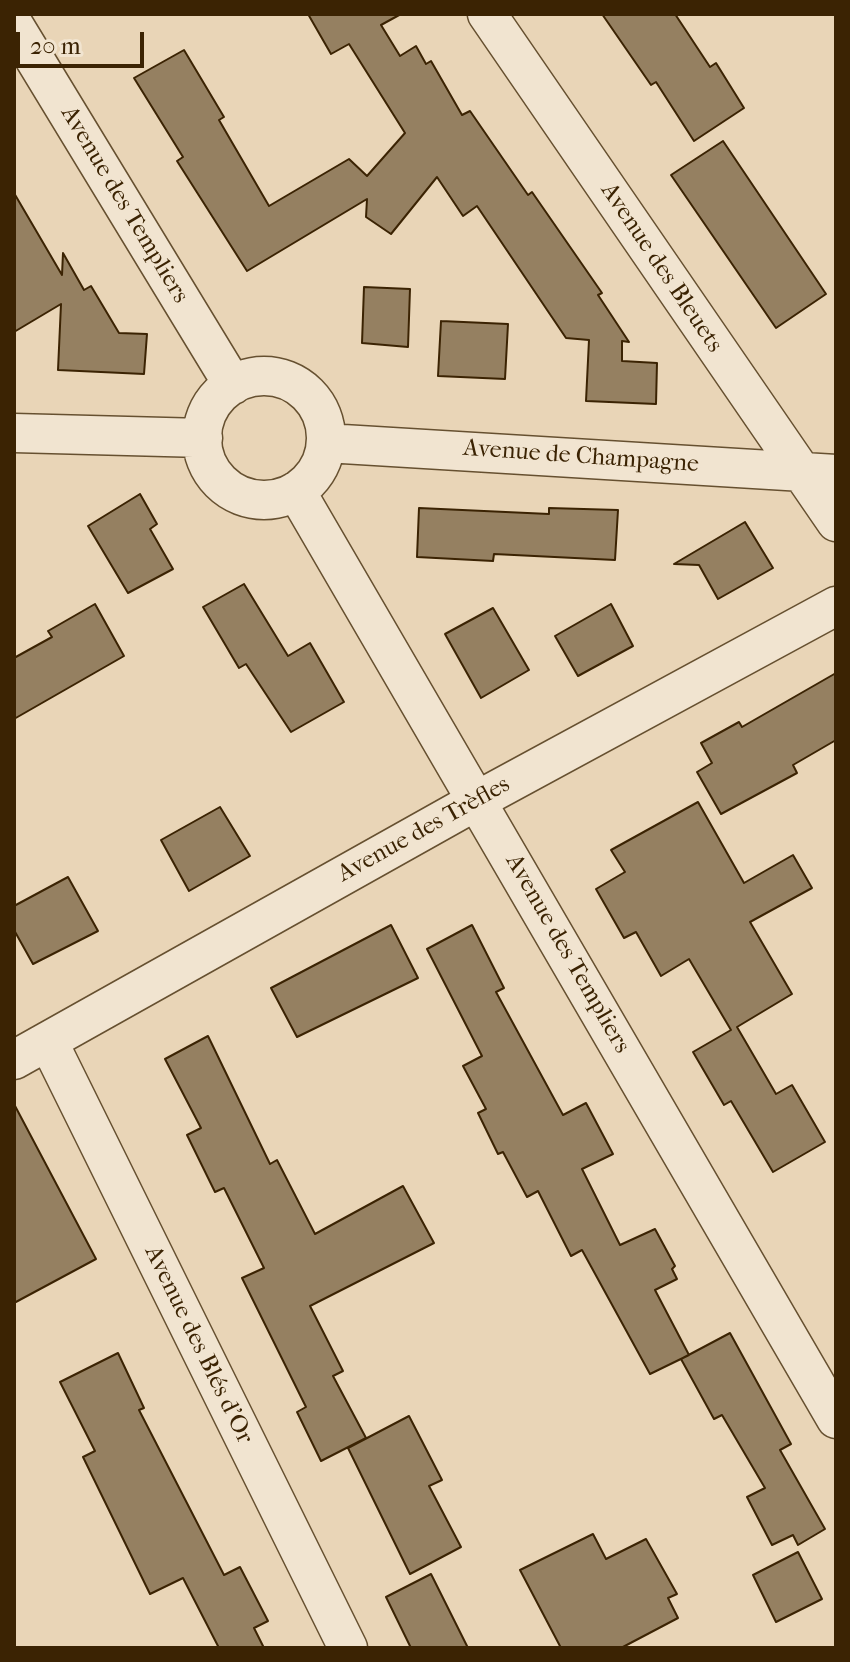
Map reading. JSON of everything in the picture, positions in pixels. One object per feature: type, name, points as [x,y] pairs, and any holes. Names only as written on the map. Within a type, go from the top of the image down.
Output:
[{"type":"street","name":"Avenue des Bleuets","points":[[487,14],[818,473],[836,522]]},
{"type":"street","name":"Avenue des Templiers","points":[[14,25],[233,385]]},
{"type":"street","points":[[268,376],[288,381],[306,391],[318,407],[326,426],[326,443],[320,466],[309,482],[296,491],[273,500],[253,499],[234,492],[218,479],[207,462],[203,438],[205,421],[214,401],[233,385],[268,376]]},
{"type":"street","points":[[14,433],[203,438]]},
{"type":"street","name":"Avenue de Champagne","points":[[326,443],[818,473]]},
{"type":"street","name":"Avenue des Templiers","points":[[296,491],[836,1419]]},
{"type":"street","name":"Avenue des Trèfles","points":[[14,1060],[478,800],[836,606]]},
{"type":"street","name":"Avenue des Blés d'Or","points":[[48,1041],[348,1648]]},
{"type":"building","points":[[308,14],[401,14],[381,25],[400,56],[416,46],[426,64],[431,61],[462,115],[470,111],[528,195],[532,192],[602,293],[598,295],[629,342],[622,341],[622,361],[657,363],[656,404],[586,401],[589,340],[566,338],[477,206],[463,216],[437,177],[391,234],[366,217],[367,199],[247,271],[177,161],[183,157],[134,78],[184,50],[224,117],[219,120],[269,206],[349,159],[367,176],[405,133],[349,44],[331,54]]},
{"type":"building","points":[[602,14],[675,14],[710,67],[716,63],[744,108],[694,141],[656,82],[651,85]]},
{"type":"building","points":[[723,141],[826,294],[776,328],[671,175]]},
{"type":"building","points":[[14,193],[62,275],[63,253],[84,290],[91,286],[119,333],[147,334],[144,374],[58,370],[61,304],[14,332]]},
{"type":"building","points":[[364,287],[410,289],[408,347],[362,343]]},
{"type":"building","points":[[441,321],[508,324],[505,379],[438,376]]},
{"type":"building","points":[[140,494],[157,524],[150,529],[173,569],[128,593],[88,526]]},
{"type":"building","points":[[419,508],[549,514],[549,508],[618,510],[615,560],[494,554],[493,561],[417,557]]},
{"type":"building","points":[[745,522],[773,568],[718,599],[699,565],[674,564]]},
{"type":"building","points":[[244,584],[288,656],[310,643],[344,702],[291,732],[246,664],[239,668],[203,607]]},
{"type":"building","points":[[95,604],[124,656],[14,719],[14,658],[52,637],[48,631]]},
{"type":"building","points":[[611,604],[633,646],[578,676],[555,636]]},
{"type":"building","points":[[493,608],[529,670],[481,698],[445,634]]},
{"type":"building","points":[[836,673],[836,740],[793,765],[797,773],[721,814],[697,772],[712,763],[701,743],[739,722],[742,727]]},
{"type":"building","points":[[698,802],[744,883],[793,855],[812,888],[750,922],[792,994],[737,1027],[776,1094],[792,1085],[825,1142],[773,1172],[731,1101],[724,1105],[693,1052],[731,1030],[689,959],[661,976],[636,932],[624,938],[596,889],[625,872],[611,850]]},
{"type":"building","points":[[220,807],[250,856],[189,891],[161,840]]},
{"type":"building","points":[[68,877],[98,931],[33,964],[14,930],[14,906]]},
{"type":"building","points":[[391,925],[418,978],[297,1037],[271,988]]},
{"type":"building","points":[[472,925],[504,988],[496,992],[563,1115],[586,1103],[613,1154],[582,1169],[620,1245],[655,1229],[675,1266],[672,1269],[677,1279],[655,1290],[689,1355],[650,1374],[582,1250],[571,1256],[538,1191],[527,1197],[503,1152],[498,1154],[478,1113],[486,1109],[463,1066],[482,1056],[427,949]]},
{"type":"building","points":[[208,1036],[270,1164],[277,1160],[315,1234],[403,1186],[434,1243],[310,1306],[343,1371],[333,1376],[366,1438],[321,1461],[297,1412],[306,1407],[242,1278],[264,1268],[224,1188],[215,1192],[187,1135],[201,1128],[165,1059]]},
{"type":"building","points":[[14,1104],[96,1259],[14,1303]]},
{"type":"building","points":[[730,1333],[791,1444],[780,1450],[825,1529],[798,1545],[793,1535],[772,1545],[747,1497],[765,1488],[722,1415],[714,1419],[681,1359]]},
{"type":"building","points":[[118,1353],[144,1408],[139,1410],[224,1575],[240,1567],[268,1621],[254,1628],[264,1648],[219,1648],[183,1578],[150,1594],[83,1457],[95,1451],[60,1382]]},
{"type":"building","points":[[409,1416],[442,1480],[429,1486],[461,1547],[410,1574],[348,1448]]},
{"type":"building","points":[[593,1534],[606,1559],[646,1539],[677,1594],[668,1598],[678,1618],[621,1648],[561,1648],[520,1570]]},
{"type":"building","points":[[798,1552],[822,1599],[776,1622],[753,1575]]},
{"type":"building","points":[[431,1574],[468,1648],[411,1648],[386,1597]]}]
